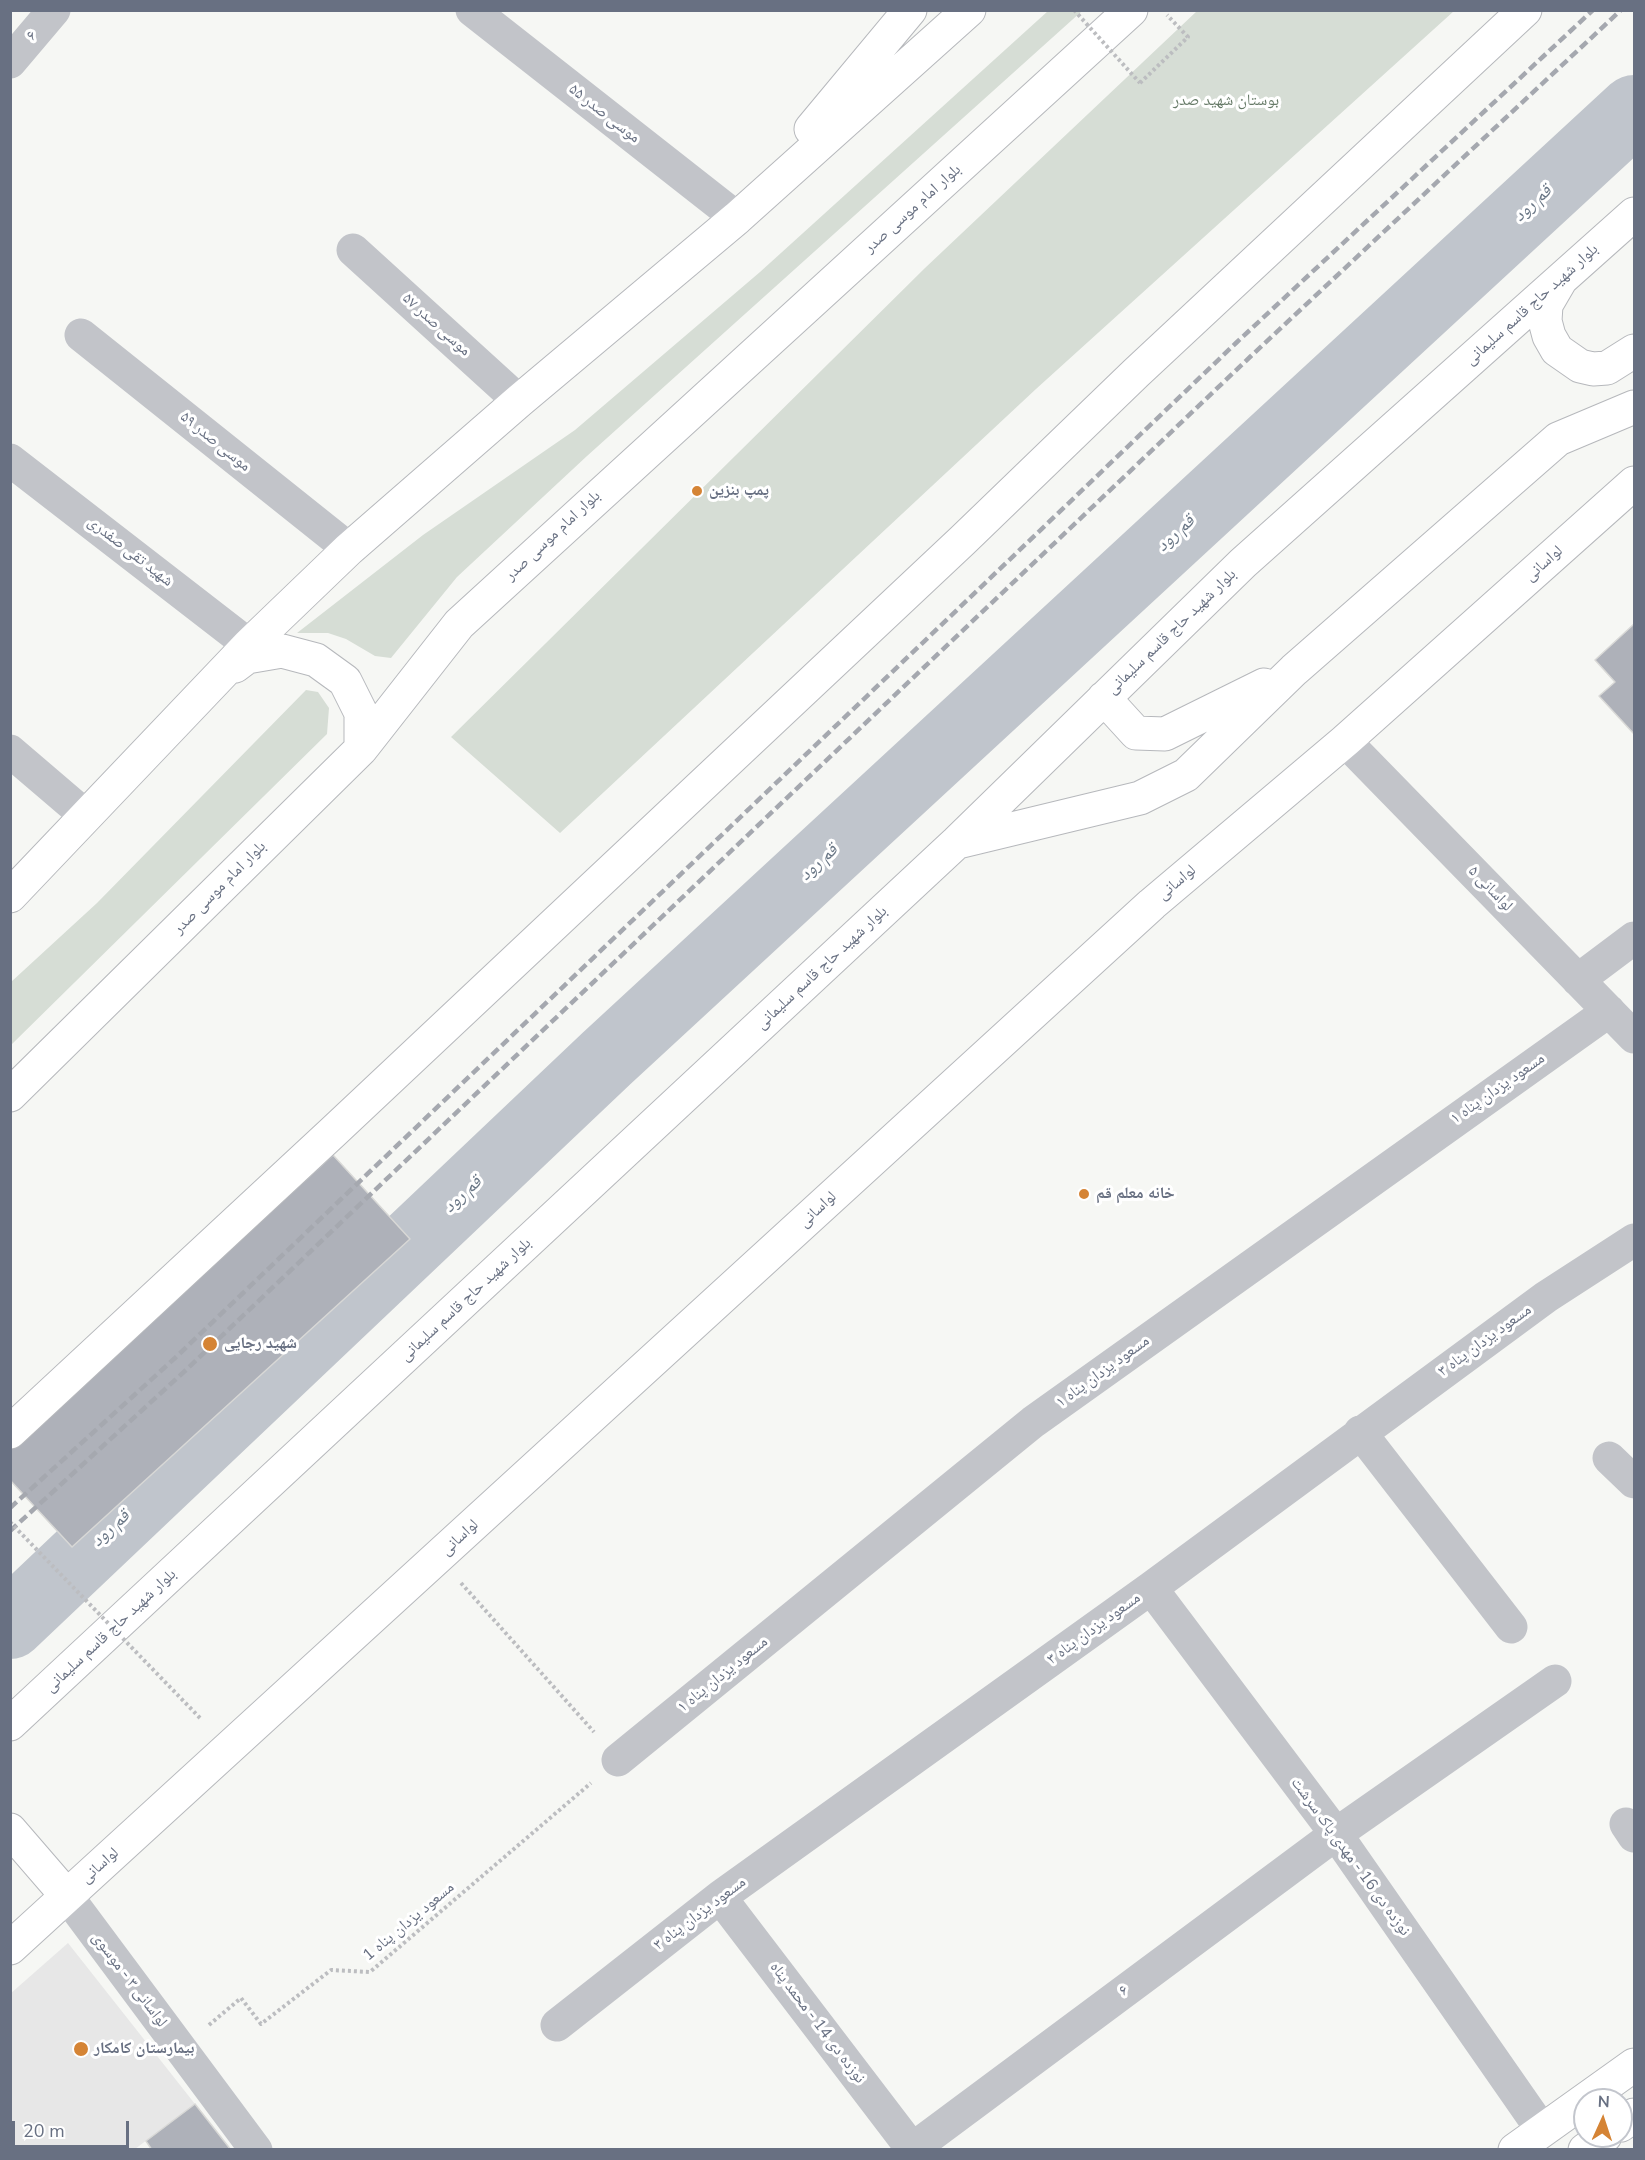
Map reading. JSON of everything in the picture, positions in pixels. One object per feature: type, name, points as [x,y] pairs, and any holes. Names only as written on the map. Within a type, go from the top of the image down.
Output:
[{"type":"main road","points":[[737,218],[910,10]]},
{"type":"main road","points":[[10,896],[249,645],[349,549],[519,401],[737,218],[969,10]]},
{"type":"main road","name":"بلوار امام موسی صدر","points":[[10,1095],[362,749],[459,624],[1131,10]]},
{"type":"main road","points":[[10,1432],[333,1132],[963,540],[1136,373],[1525,10]]},
{"type":"main road","name":"بلوار شهید حاج قاسم سلیمانی","points":[[10,1724],[957,842],[1243,563],[1635,214]]},
{"type":"main road","points":[[1563,278],[1552,290],[1546,304],[1545,321],[1549,336],[1557,351],[1580,366],[1607,368],[1635,351]]},
{"type":"main road","points":[[957,842],[1140,798],[1186,775],[1294,670],[1558,439],[1635,406]]},
{"type":"main road","name":"لواسانی","points":[[10,1948],[1152,904],[1345,741],[1635,483]]},
{"type":"main road","points":[[218,678],[247,657],[282,651],[316,660],[345,681],[361,713],[362,749]]},
{"type":"main road","points":[[1104,699],[1136,733],[1164,734],[1294,670]]},
{"type":"main road","points":[[19,1840],[67,1896]]},
{"type":"main road","points":[[1530,2142],[1635,2065]]},
{"type":"street","name":"۶","points":[[10,62],[54,10]]},
{"type":"street","name":"موسی صدر ۵۵","points":[[472,10],[737,218]]},
{"type":"street","name":"موسی صدر ۵۷","points":[[353,250],[519,401]]},
{"type":"street","name":"موسی صدر ۵۹","points":[[81,335],[349,549]]},
{"type":"street","name":"شهید تقی صفدری","points":[[10,460],[249,645]]},
{"type":"street","name":"لواسانی ۵","points":[[1345,741],[1635,1037]]},
{"type":"street","points":[[10,751],[86,816]]},
{"type":"street","points":[[1578,980],[1635,938]]},
{"type":"street","name":"۱ مسعود یزدان پناه","points":[[618,1760],[1033,1422],[1609,1011]]},
{"type":"street","name":"۳ مسعود یزدان پناه","points":[[557,2025],[720,1897],[1151,1588],[1545,1297],[1635,1240]]},
{"type":"street","points":[[1360,1432],[1511,1627]]},
{"type":"street","points":[[1609,1458],[1635,1482]]},
{"type":"street","name":"نوزده دی 16 - مهدی پاک سرشت","points":[[1151,1588],[1336,1834],[1530,2142]]},
{"type":"street","name":"۶","points":[[912,2149],[1336,1834],[1555,1681]]},
{"type":"street","name":"لواسانی ۳ - موسوی","points":[[67,1896],[256,2150]]},
{"type":"street","name":"نوزده دی 14 - محمد پناه","points":[[720,1897],[912,2149]]},
{"type":"path","points":[[1074,10],[1140,83],[1188,37],[1162,10]]},
{"type":"path","points":[[10,1522],[200,1718]]},
{"type":"path","points":[[439,1557],[618,1760]]},
{"type":"path","name":"1 مسعود یزدان پناه","points":[[181,2049],[241,1998],[261,2024],[331,1970],[370,1972],[618,1760]]},
{"type":"shaded area","name":"بیمارستان کامکار","points":[[68,1943],[195,2104],[135,2149],[11,2149],[10,1994]]},
{"type":"green space","points":[[1048,11],[1082,11],[587,456],[457,577],[391,658],[375,656],[346,639],[328,633],[297,633],[423,535],[575,430],[760,272]]},
{"type":"green space","name":"بوستان شهید صدر","points":[[1197,11],[1454,11],[1036,389],[560,833],[451,737],[925,268]]},
{"type":"green space","points":[[306,690],[318,692],[329,708],[327,734],[11,1045],[11,982],[97,903]]},
{"type":"building","points":[[1634,624],[1634,734],[1599,696],[1615,682],[1595,660]]},
{"type":"building","name":"شهید رجایی","points":[[333,1155],[410,1239],[72,1547],[10,1480],[10,1449]]},
{"type":"building","points":[[195,2104],[231,2150],[152,2150],[146,2141]]},
{"type":"waterway","name":"قم رود","points":[[10,1624],[607,1058],[1634,110]]},
{"type":"railway","points":[[10,1508],[175,1358],[1236,343],[1593,10]]},
{"type":"railway","points":[[10,1531],[186,1370],[1251,356],[1621,10]]},
{"type":"place","name":"پمپ بنزین","points":[[697,491]]},
{"type":"place","name":"خانه معلم قم","points":[[1084,1194]]},
{"type":"place","name":"شهید رجایی","points":[[210,1344]]},
{"type":"place","name":"بیمارستان کامکار","points":[[81,2049]]}]
